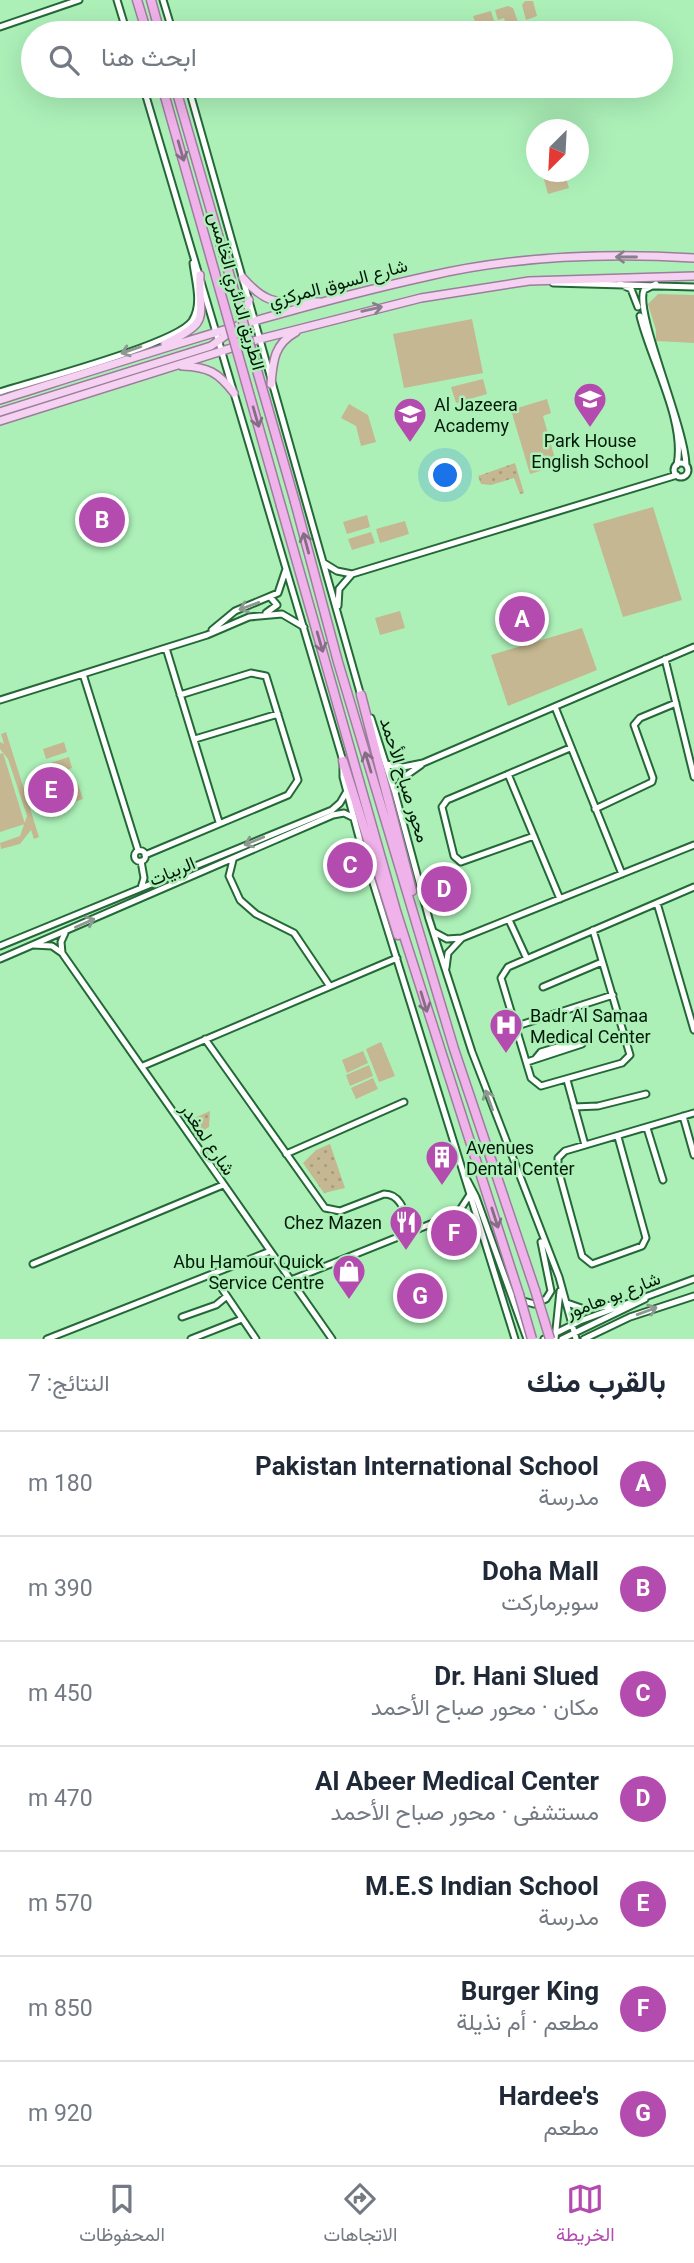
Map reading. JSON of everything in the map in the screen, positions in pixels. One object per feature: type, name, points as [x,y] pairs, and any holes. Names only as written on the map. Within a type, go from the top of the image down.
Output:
[{"type":"highway","points":[[137,0],[143,21]]},
{"type":"highway","points":[[151,0],[157,21]]},
{"type":"highway","name":"الطريق الدائري الخامس","points":[[165,98],[412,964]]},
{"type":"highway","name":"الطريق الدائري الخامس","points":[[178,98],[295,502]]},
{"type":"highway","name":"محور صباح الأحمد","points":[[295,502],[338,662],[457,1058],[535,1290],[554,1337]]},
{"type":"highway","points":[[361,695],[404,859],[416,921]]},
{"type":"highway","points":[[343,761],[401,945],[412,964],[519,1294],[530,1339]]},
{"type":"main road","name":"شارع السوق المركزي","points":[[0,400],[216,331],[430,275],[506,264],[601,257],[694,258]]},
{"type":"main road","points":[[145,354],[195,326],[203,310],[200,275]]},
{"type":"main road","name":"شارع السوق المركزي","points":[[0,421],[260,339],[421,298],[528,281],[694,276]]},
{"type":"main road","points":[[243,278],[256,293],[271,302],[328,302]]},
{"type":"main road","points":[[0,412],[219,342],[239,326],[249,300]]},
{"type":"main road","points":[[271,384],[273,360],[279,345],[306,327]]},
{"type":"main road","points":[[178,366],[213,370],[234,393]]},
{"type":"street","points":[[0,27],[79,0]]},
{"type":"street","points":[[163,0],[169,21]]},
{"type":"street","points":[[116,1],[123,21]]},
{"type":"street","name":"الطريق الدائري الخامس","points":[[147,98],[234,393]]},
{"type":"street","name":"الطريق الدائري الخامس","points":[[191,98],[271,384]]},
{"type":"street","points":[[0,391],[131,350],[184,328],[192,320],[198,304],[192,249]]},
{"type":"street","name":"شارع السوق المركزي","points":[[528,281],[694,287]]},
{"type":"street","points":[[620,284],[631,289],[636,299],[644,337],[675,425],[676,470],[684,477],[688,472]]},
{"type":"street","points":[[656,284],[643,290],[640,300],[650,341],[679,420],[688,472],[694,478]]},
{"type":"street","name":"محور صباح الأحمد","points":[[271,384],[361,695],[395,793],[446,972],[480,1076],[559,1277],[575,1336]]},
{"type":"street","points":[[234,393],[343,761],[354,818],[515,1339]]},
{"type":"street","points":[[324,563],[337,571],[352,574],[668,476],[686,465]]},
{"type":"street","points":[[200,636],[235,611],[271,598],[279,592],[287,568]]},
{"type":"street","points":[[338,612],[339,589],[352,574]]},
{"type":"street","points":[[264,614],[277,605],[271,598]]},
{"type":"street","points":[[0,700],[264,614],[284,614],[304,627]]},
{"type":"street","points":[[386,764],[399,767],[423,763],[694,647]]},
{"type":"street","points":[[166,648],[219,822]]},
{"type":"street","points":[[665,659],[694,777]]},
{"type":"street","points":[[143,858],[219,822],[288,795],[297,786],[298,774],[269,680],[262,674],[251,673],[180,695]]},
{"type":"street","points":[[83,674],[138,850],[143,858],[144,878],[141,888]]},
{"type":"street","points":[[595,809],[652,782],[653,778],[634,725],[640,718],[676,703]]},
{"type":"street","points":[[555,707],[622,874]]},
{"type":"street","points":[[195,739],[278,715]]},
{"type":"street","points":[[534,836],[465,862],[454,856],[442,812],[444,803],[570,748]]},
{"type":"street","points":[[395,793],[404,778],[423,763]]},
{"type":"street","points":[[508,774],[560,899]]},
{"type":"street","name":"الربيات","points":[[0,946],[331,810],[340,803],[347,791]]},
{"type":"street","name":"الربيات","points":[[0,959],[333,815],[344,813],[354,818]]},
{"type":"street","points":[[434,932],[447,939],[462,938],[694,845]]},
{"type":"street","points":[[229,876],[233,860]]},
{"type":"street","points":[[213,868],[229,876],[247,908],[294,933],[329,985]]},
{"type":"street","points":[[593,930],[630,1051],[628,1059],[567,1080],[537,1084],[531,1078],[501,975],[508,967],[527,958],[694,887]]},
{"type":"street","points":[[657,903],[694,1030]]},
{"type":"street","points":[[509,920],[527,958]]},
{"type":"street","points":[[62,953],[61,942],[66,932]]},
{"type":"street","points":[[446,972],[448,953],[462,938]]},
{"type":"street","points":[[33,945],[52,946],[62,953]]},
{"type":"street","name":"شارع لمغدر","points":[[62,953],[143,1066],[268,1252],[332,1339]]},
{"type":"street","points":[[143,1066],[397,958]]},
{"type":"street","points":[[543,987],[603,962]]},
{"type":"street","points":[[517,1026],[613,995]]},
{"type":"street","points":[[205,1039],[325,1208],[340,1211],[384,1194],[392,1194],[399,1199],[410,1231]]},
{"type":"street","points":[[527,1062],[559,1050]]},
{"type":"street","points":[[567,1080],[585,1145]]},
{"type":"street","points":[[574,1107],[598,1106],[646,1094]]},
{"type":"street","points":[[286,1154],[404,1102]]},
{"type":"street","points":[[618,1137],[646,1238],[642,1246],[597,1264],[588,1262],[582,1256],[557,1164],[561,1154],[694,1113]]},
{"type":"street","points":[[683,1116],[694,1155]]},
{"type":"street","points":[[647,1128],[663,1180]]},
{"type":"street","points":[[462,1171],[475,1197],[530,1339]]},
{"type":"street","points":[[33,1264],[223,1185]]},
{"type":"street","points":[[458,1213],[469,1196]]},
{"type":"street","points":[[290,1280],[458,1213],[476,1218]]},
{"type":"street","points":[[508,1288],[531,1305],[549,1295],[551,1285],[538,1227]]},
{"type":"street","points":[[47,1339],[268,1252]]},
{"type":"street","points":[[212,1274],[256,1339]]},
{"type":"street","points":[[554,1337],[561,1302],[559,1277]]},
{"type":"street","name":"شارع بو هامور","points":[[544,1339],[554,1337],[572,1325],[694,1279]]},
{"type":"street","points":[[567,1303],[593,1309],[650,1294]]},
{"type":"street","points":[[562,1339],[575,1336],[650,1294]]},
{"type":"street","points":[[182,1317],[216,1306],[227,1296]]},
{"type":"street","name":"شارع بو هامور","points":[[584,1339],[601,1329],[694,1296]]},
{"type":"street","points":[[191,1339],[242,1319]]},
{"type":"street","points":[[509,1339],[510,1322]]},
{"type":"street","points":[[595,1339],[601,1329]]},
{"type":"shaded area","points":[[525,1],[533,1],[537,16],[526,20],[522,5]]},
{"type":"shaded area","points":[[508,6],[513,8],[518,21],[505,21],[504,18],[498,20],[495,10]]},
{"type":"shaded area","points":[[491,11],[494,21],[475,21],[473,16]]},
{"type":"shaded area","points":[[545,182],[567,182],[569,188],[548,194]]},
{"type":"shaded area","points":[[658,294],[694,295],[694,343],[656,341],[656,330],[648,304]]},
{"type":"shaded area","points":[[472,319],[483,373],[404,388],[393,334]]},
{"type":"shaded area","points":[[483,379],[487,394],[456,403],[451,387]]},
{"type":"shaded area","points":[[547,399],[551,413],[543,416],[557,466],[530,474],[511,410]]},
{"type":"shaded area","points":[[349,404],[368,415],[376,442],[361,446],[356,426],[341,418]]},
{"type":"shaded area","points":[[515,463],[524,493],[520,494],[514,478],[491,485],[481,484],[478,476]]},
{"type":"shaded area","points":[[653,507],[682,600],[623,617],[593,524]]},
{"type":"shaded area","points":[[367,515],[370,527],[347,534],[343,522]]},
{"type":"shaded area","points":[[405,521],[409,534],[380,543],[376,529]]},
{"type":"shaded area","points":[[371,532],[375,543],[352,550],[348,539]]},
{"type":"shaded area","points":[[400,611],[405,628],[380,635],[375,618]]},
{"type":"shaded area","points":[[533,620],[537,632],[514,639],[511,627]]},
{"type":"shaded area","points":[[582,628],[597,670],[508,706],[491,655]]},
{"type":"shaded area","points":[[6,732],[39,837],[34,839],[31,830],[20,844],[1,849],[0,843],[20,836],[27,816],[8,759],[0,749],[0,742],[4,744],[1,734]]},
{"type":"shaded area","points":[[64,742],[67,752],[46,759],[43,749]]},
{"type":"shaded area","points":[[3,753],[25,824],[0,832],[0,754]]},
{"type":"shaded area","points":[[69,757],[72,768],[51,775],[47,764]]},
{"type":"shaded area","points":[[78,784],[83,799],[60,807],[55,791]]},
{"type":"shaded area","points":[[381,1042],[395,1076],[379,1082],[366,1049]]},
{"type":"shaded area","points":[[363,1051],[368,1063],[347,1073],[342,1060]]},
{"type":"shaded area","points":[[369,1065],[373,1076],[350,1086],[346,1075]]},
{"type":"shaded area","points":[[373,1078],[378,1089],[356,1099],[351,1088]]},
{"type":"shaded area","points":[[210,1111],[209,1127],[199,1133],[190,1120]]},
{"type":"shaded area","points":[[330,1144],[345,1188],[324,1193],[303,1163],[316,1150]]},
{"type":"place","name":"Park House English School","points":[[590,429]]},
{"type":"place","name":"Al Jazeera Academy","points":[[410,444]]},
{"type":"place","name":"Doha Mall","points":[[102,520]]},
{"type":"place","name":"Pakistan International School","points":[[522,619]]},
{"type":"place","name":"M.E.S Indian School","points":[[51,790]]},
{"type":"place","name":"Dr. Hani Slued","points":[[350,865]]},
{"type":"place","name":"Al Abeer Medical Center","points":[[444,889]]},
{"type":"place","name":"Badr Al Samaa Medical Center","points":[[506,1055]]},
{"type":"place","name":"Avenues Dental Center","points":[[442,1187]]},
{"type":"place","name":"Burger King","points":[[454,1233]]},
{"type":"place","name":"Chez Mazen","points":[[406,1252]]},
{"type":"place","name":"Hardee's","points":[[420,1296]]},
{"type":"place","name":"Abu Hamour Quick Service Centre","points":[[349,1301]]}]
